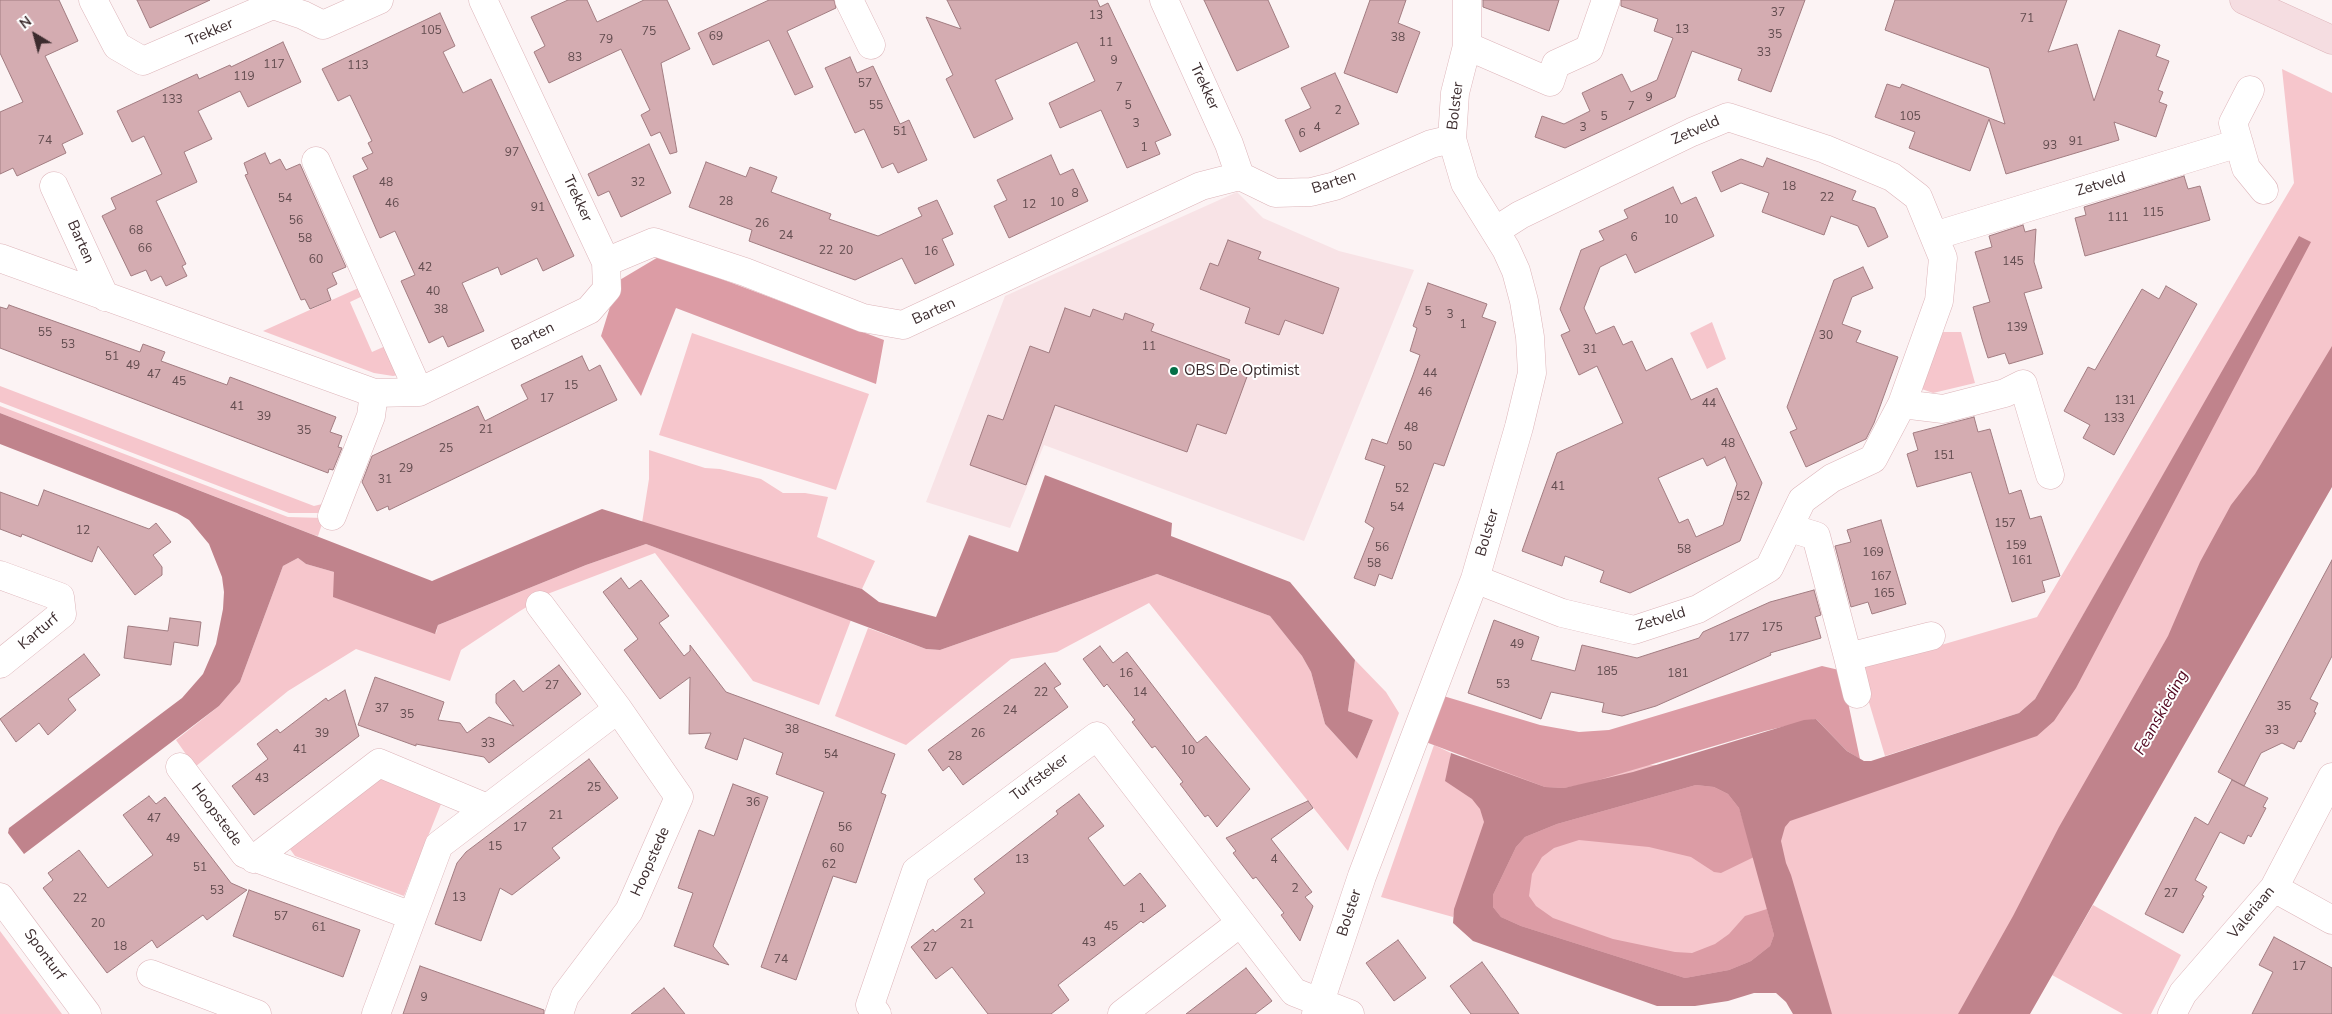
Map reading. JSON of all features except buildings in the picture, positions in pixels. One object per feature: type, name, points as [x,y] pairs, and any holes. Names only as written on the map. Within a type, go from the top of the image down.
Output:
[{"type":"main road","points":[[2244,0],[2332,40]]},
{"type":"street","name":"Trekker","points":[[93,0],[117,46],[143,61],[272,5],[303,15],[323,25],[350,6],[379,0]]},
{"type":"street","name":"Trekker","points":[[482,0],[606,262]]},
{"type":"street","points":[[849,0],[871,45]]},
{"type":"street","name":"Trekker","points":[[1164,0],[1229,144],[1240,176]]},
{"type":"street","name":"Bolster","points":[[1318,1008],[1366,866],[1475,579],[1519,427],[1532,373],[1530,337],[1524,301],[1516,271],[1495,231],[1464,183],[1452,139],[1455,93],[1467,46],[1467,0]]},
{"type":"street","points":[[1467,46],[1550,82],[1556,64],[1589,49],[1606,0]]},
{"type":"street","points":[[2250,90],[2233,123],[2246,168],[2264,190]]},
{"type":"street","name":"Zetveld","points":[[1475,579],[1562,613],[1634,630],[1698,609],[1769,568],[1802,500],[1832,478],[1873,459],[1902,404],[1939,301],[1943,258],[1918,197],[1892,177],[1825,149],[1728,117],[1692,132],[1537,207],[1495,231]]},
{"type":"street","name":"Barten","points":[[0,258],[374,393],[419,392],[589,310],[607,289],[606,262],[654,242],[745,272],[863,318],[903,325],[1201,186],[1240,176],[1275,193],[1311,192],[1335,186],[1430,144],[1452,139]]},
{"type":"street","name":"Zetveld","points":[[1934,236],[2239,143]]},
{"type":"street","points":[[316,161],[419,392]]},
{"type":"street","name":"Barten","points":[[54,186],[105,297]]},
{"type":"street","points":[[1902,404],[1943,409],[2005,393],[2023,384],[2050,475]]},
{"type":"street","points":[[332,516],[371,416],[374,393]]},
{"type":"street","points":[[1790,528],[1816,536],[1857,694]]},
{"type":"street","name":"Karturf","points":[[0,575],[60,597],[62,614],[0,664]]},
{"type":"street","name":"Hoopstede","points":[[540,605],[618,709],[679,798],[629,912],[565,996],[559,1014]]},
{"type":"street","points":[[1848,657],[1931,636]]},
{"type":"street","points":[[376,1014],[439,845],[618,709]]},
{"type":"street","name":"Turfsteker","points":[[876,1014],[870,1005],[916,871],[1097,736],[1294,992],[1318,1008],[1350,1014]]},
{"type":"street","name":"Hoopstede","points":[[254,859],[379,763],[487,808]]},
{"type":"street","name":"Hoopstede","points":[[180,767],[245,854],[254,859],[412,916]]},
{"type":"street","name":"Valeriaan","points":[[2172,1014],[2183,993],[2274,888],[2332,777]]},
{"type":"street","points":[[2274,888],[2332,920]]},
{"type":"street","name":"Sponturf","points":[[0,896],[87,1014]]},
{"type":"street","points":[[1122,1014],[1240,923]]},
{"type":"street","points":[[151,974],[256,1014]]},
{"type":"shaded area","points":[[2282,69],[2332,93],[2332,359],[1964,1014],[1808,1014],[1793,971],[1713,990],[1454,914],[1453,917],[1381,897],[1434,745],[1451,753],[1450,757],[1864,773],[2033,719],[2300,237],[2035,699],[2019,713],[1885,756],[1859,669],[2037,617],[2294,183]]},
{"type":"shaded area","name":"OBS De Optimist","points":[[1237,192],[1263,218],[1339,251],[1414,270],[1304,541],[1044,445],[1010,528],[926,502],[1005,296]]},
{"type":"shaded area","points":[[660,256],[884,340],[876,384],[676,308],[641,396],[601,336],[618,281]]},
{"type":"shaded area","points":[[363,286],[367,294],[350,302],[372,352],[390,344],[403,374],[393,376],[374,373],[263,331]]},
{"type":"shaded area","points":[[1712,322],[1726,359],[1707,369],[1690,333]]},
{"type":"shaded area","points":[[1940,332],[1961,332],[1975,383],[1933,393],[1919,388]]},
{"type":"shaded area","points":[[692,333],[869,394],[836,490],[659,435]]},
{"type":"shaded area","points":[[0,386],[314,506],[330,502],[327,513],[289,513],[0,402]]},
{"type":"shaded area","points":[[0,406],[288,517],[324,518],[318,536],[0,413]]},
{"type":"shaded area","points":[[649,450],[705,468],[720,469],[761,479],[783,493],[805,493],[828,497],[817,537],[875,561],[862,589],[642,523],[649,479]]},
{"type":"shaded area","points":[[646,544],[851,620],[819,705],[753,681],[655,553],[550,593],[520,611],[461,650],[450,681],[356,649],[288,691],[195,767],[176,740],[219,706],[240,682],[283,566],[298,558],[306,564],[334,572],[436,633],[438,625],[586,565]]},
{"type":"shaded area","points":[[1157,574],[1270,616],[1302,656],[1311,672],[1325,724],[1357,759],[1373,720],[1348,711],[1355,660],[1386,692],[1399,713],[1348,851],[1149,603],[1057,652],[1011,659],[906,745],[835,716],[868,628],[926,649],[940,650]]},
{"type":"shaded area","points":[[1822,666],[1839,670],[1845,688],[1860,759],[1847,751],[1816,719],[1765,731],[1585,784],[1564,788],[1545,787],[1423,741],[1440,695],[1540,725],[1579,732],[1609,730]]},
{"type":"shaded area","points":[[379,775],[437,797],[441,804],[404,896],[295,856],[287,845]]},
{"type":"shaded area","points":[[1696,785],[1714,787],[1728,794],[1739,808],[1754,857],[1721,873],[1714,872],[1691,857],[1649,847],[1579,840],[1554,848],[1542,857],[1532,874],[1529,896],[1536,906],[1553,918],[1613,939],[1675,952],[1692,953],[1715,944],[1729,934],[1745,916],[1767,909],[1774,935],[1770,946],[1751,961],[1729,970],[1685,978],[1521,926],[1501,917],[1493,907],[1493,895],[1516,847],[1525,837],[1557,824]]},
{"type":"shaded area","points":[[2093,905],[2181,955],[2151,1014],[2123,1014],[2052,975]]},
{"type":"shaded area","points":[[0,931],[62,1014],[0,1014]]},
{"type":"water","points":[[2299,236],[2311,242],[2076,688],[2054,721],[2037,736],[1790,821],[1785,827],[1781,841],[1786,863],[1832,1014],[1793,1014],[1786,1002],[1776,993],[1754,993],[1728,1001],[1695,1006],[1657,1006],[1473,941],[1453,923],[1454,909],[1484,822],[1480,809],[1472,799],[1445,781],[1451,753],[1545,787],[1564,788],[1633,772],[1804,720],[1816,719],[1847,751],[1864,761],[1871,761],[2019,713],[2035,699]],"holes":[[[1696,785],[1714,787],[1728,794],[1739,808],[1774,935],[1770,946],[1751,961],[1729,970],[1685,978],[1521,926],[1501,917],[1493,907],[1493,895],[1516,847],[1525,837],[1557,824]]]},
{"type":"water","name":"Feanskieding","points":[[2332,346],[2332,487],[2030,1014],[1958,1014],[2013,916],[2059,827],[2168,636],[2200,562],[2231,505],[2255,474]]},
{"type":"water","points":[[0,413],[432,581],[602,509],[862,589],[879,602],[936,617],[969,535],[1018,552],[1045,475],[1172,523],[1171,536],[1290,582],[1355,660],[1348,711],[1373,720],[1357,759],[1325,724],[1311,672],[1302,656],[1270,616],[1157,574],[940,650],[926,649],[646,544],[586,565],[438,625],[435,634],[333,597],[334,572],[306,564],[298,558],[283,566],[240,682],[219,706],[24,854],[8,833],[9,828],[182,698],[203,674],[216,644],[223,609],[224,592],[222,577],[209,544],[189,520],[177,513],[0,444]]},
{"type":"place","name":"OBS De Optimist","points":[[1174,371]]}]
